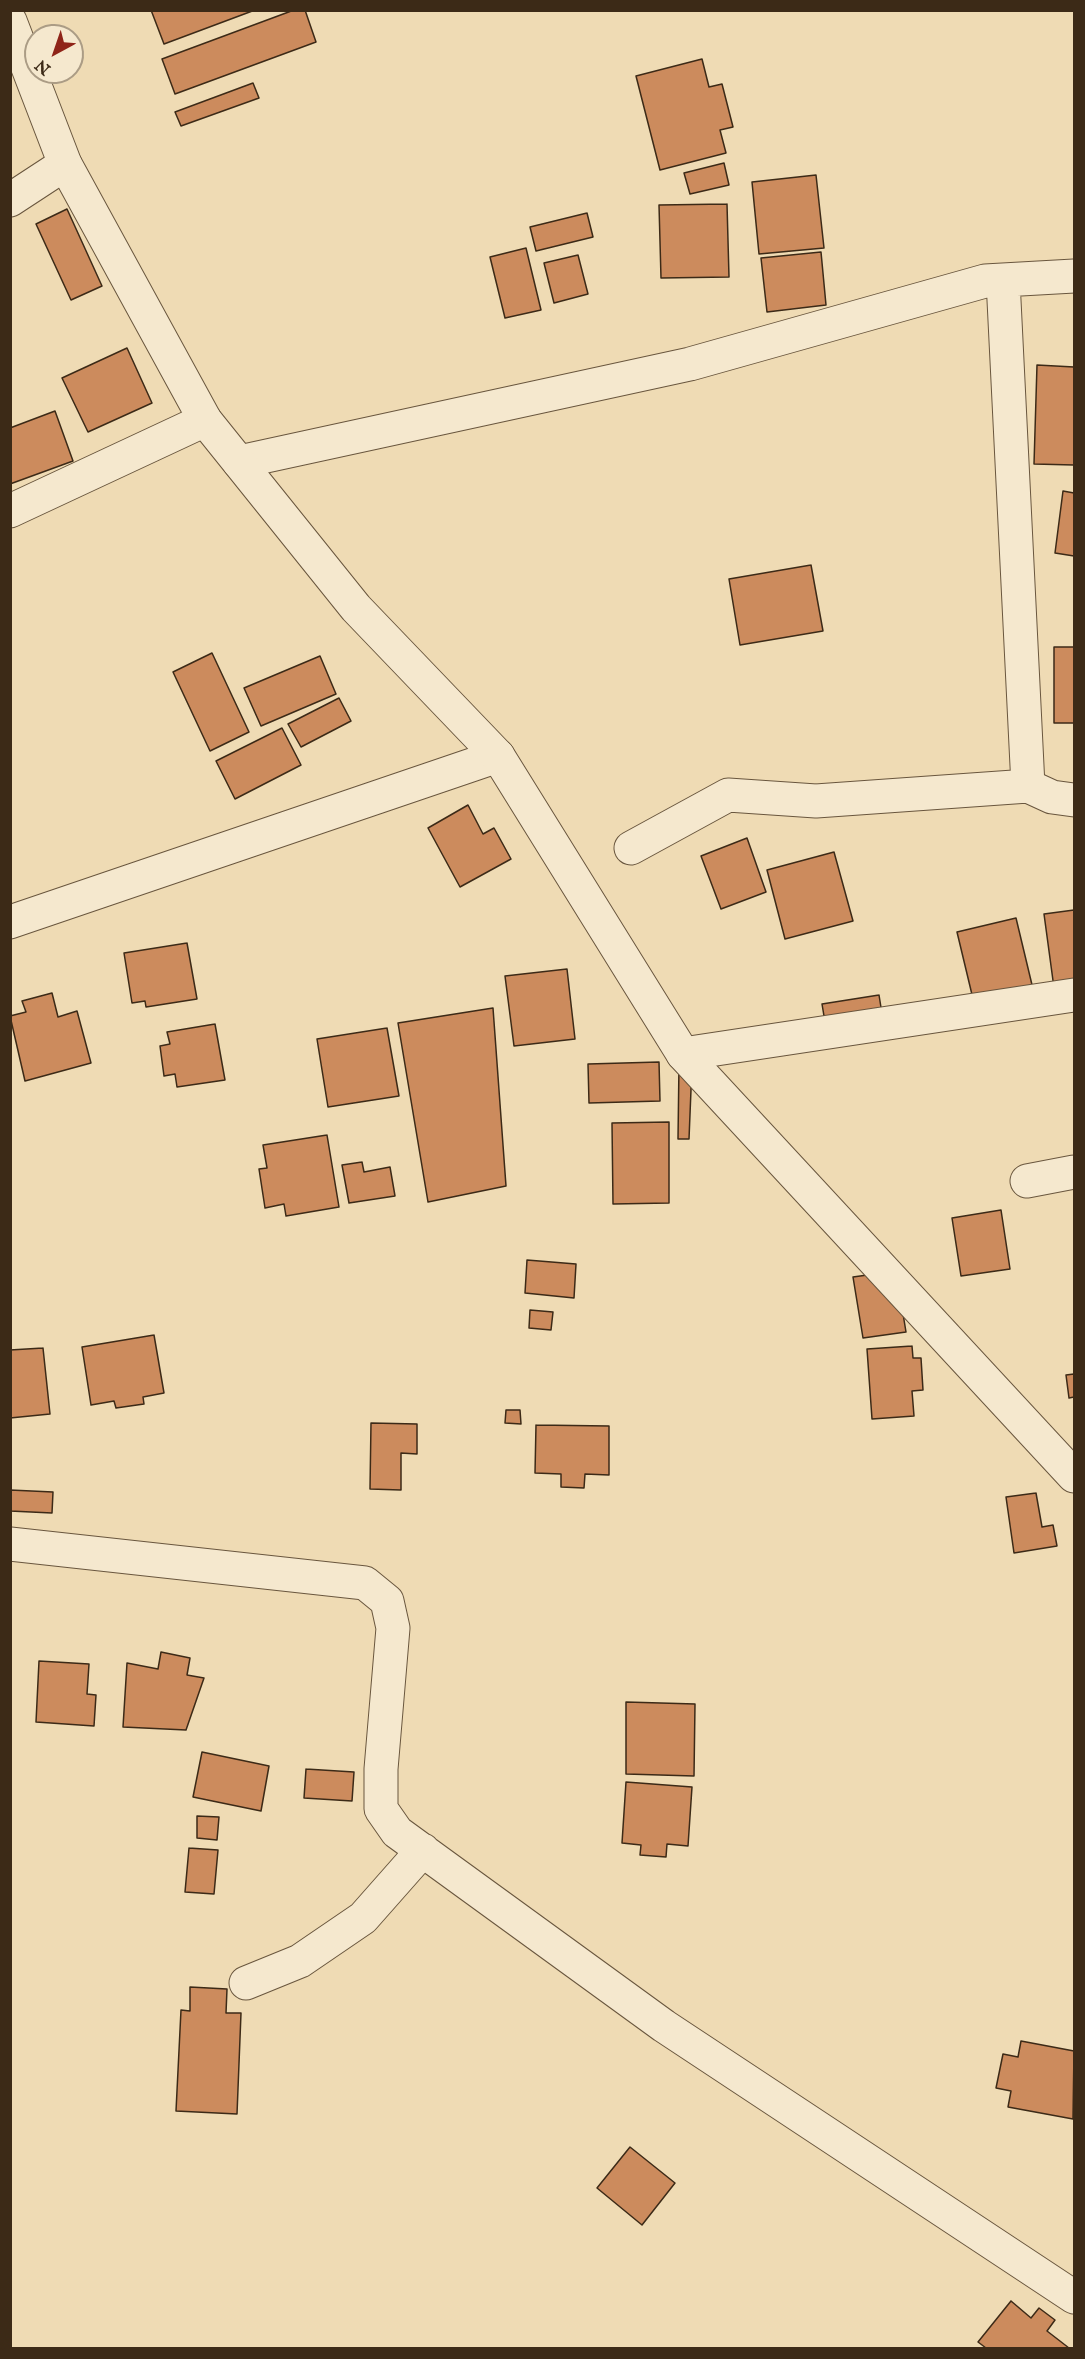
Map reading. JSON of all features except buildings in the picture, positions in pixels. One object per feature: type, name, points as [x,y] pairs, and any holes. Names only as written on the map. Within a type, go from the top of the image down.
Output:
[{"type":"street","points":[[10,21],[65,164],[205,420],[356,608],[498,756],[683,1054],[1074,1476]]},
{"type":"street","points":[[10,200],[65,164]]},
{"type":"street","points":[[239,462],[690,364],[985,281],[1074,276]]},
{"type":"street","points":[[1003,280],[1028,786]]},
{"type":"street","points":[[10,511],[205,420]]},
{"type":"street","points":[[10,922],[498,756]]},
{"type":"street","points":[[631,848],[728,795],[816,801],[1028,786],[1052,797],[1074,800]]},
{"type":"street","points":[[683,1054],[1074,995]]},
{"type":"street","points":[[1027,1180],[1074,1172]]},
{"type":"street","points":[[10,1544],[365,1583],[387,1601],[393,1628],[381,1769],[381,1809],[397,1832],[664,2026],[1074,2297]]},
{"type":"street","points":[[246,1983],[300,1961],[363,1918],[423,1850]]}]
